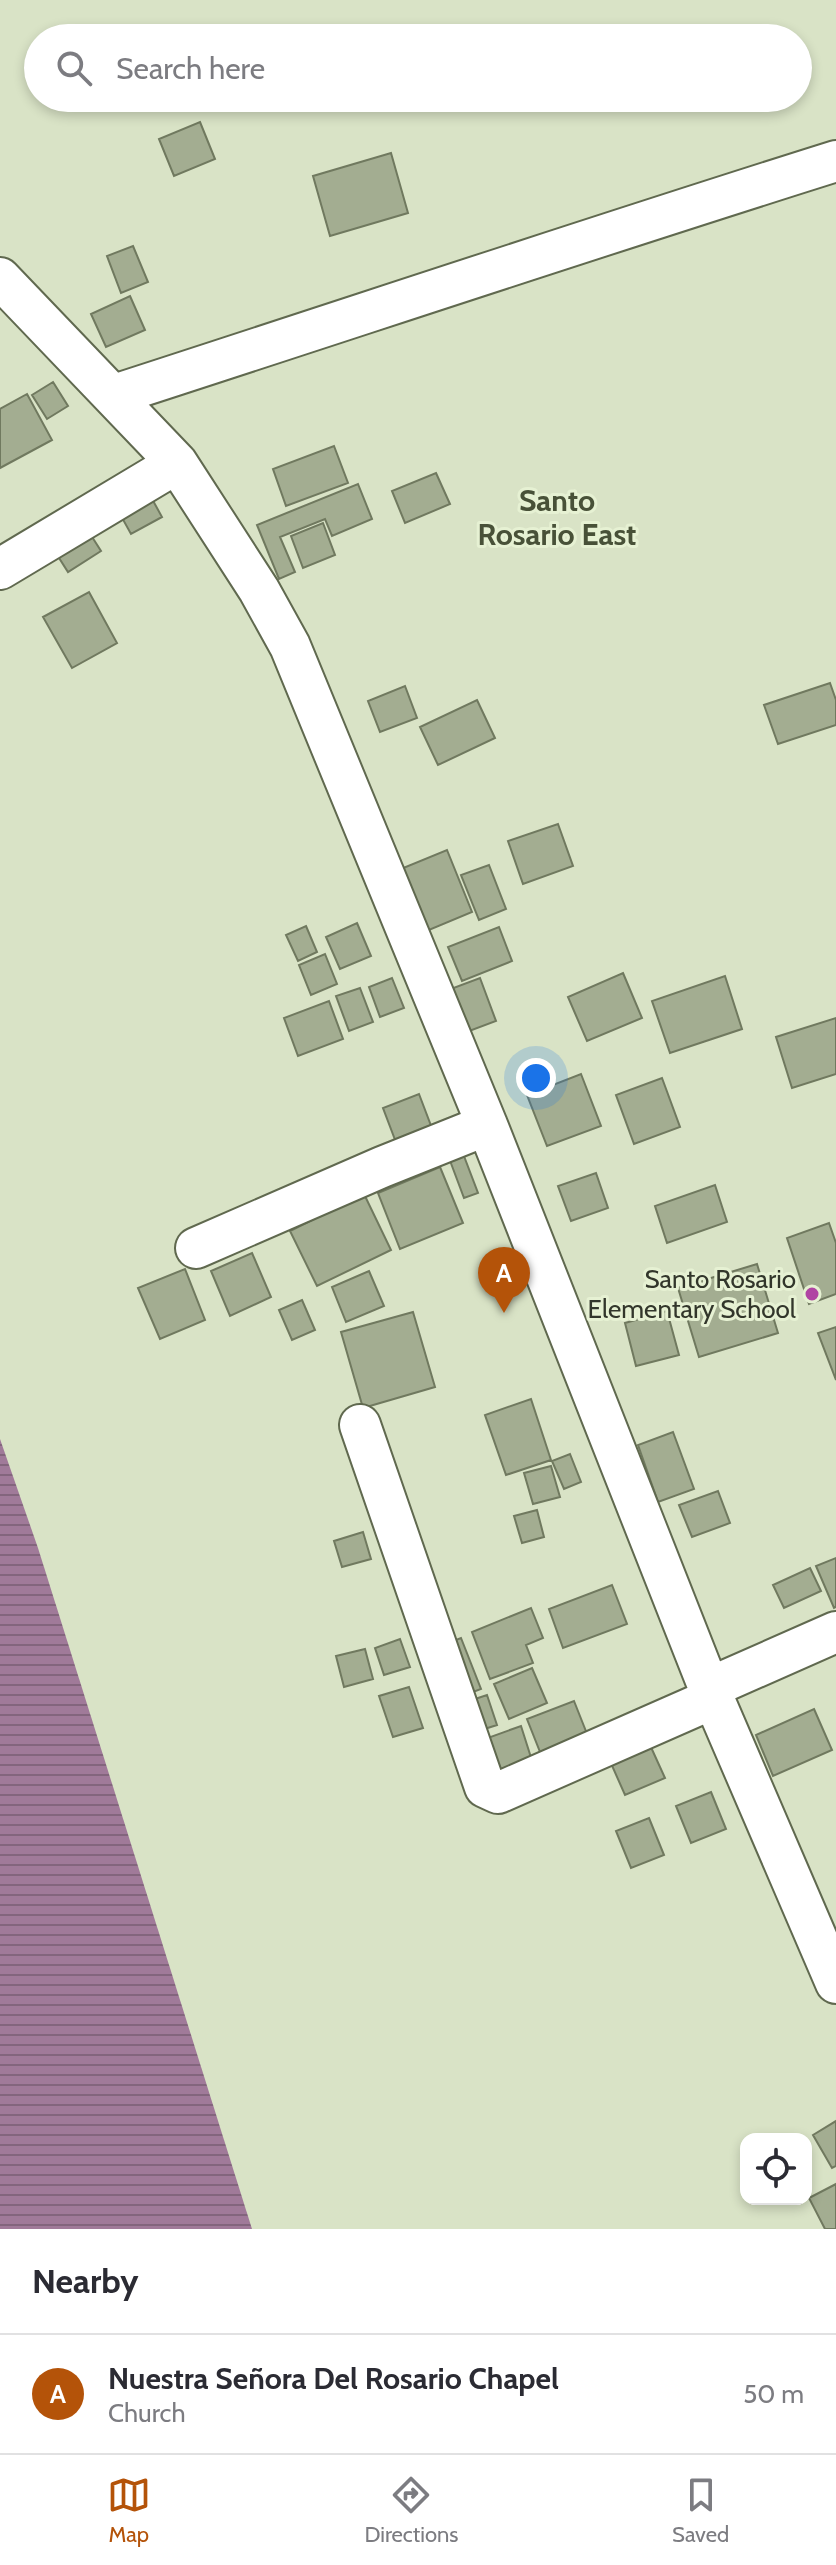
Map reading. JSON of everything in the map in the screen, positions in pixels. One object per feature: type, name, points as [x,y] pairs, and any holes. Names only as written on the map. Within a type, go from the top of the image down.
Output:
[{"type":"street","points":[[114,395],[836,161]]},
{"type":"street","points":[[0,278],[177,463],[259,590],[290,646],[487,1125],[711,1693],[836,1983]]},
{"type":"street","points":[[0,569],[177,463]]},
{"type":"street","points":[[196,1248],[487,1125]]},
{"type":"street","points":[[360,1425],[485,1787],[498,1793],[836,1632]]},
{"type":"shaded area","points":[[0,1439],[38,1548],[252,2229],[0,2229]]},
{"type":"building","points":[[200,122],[215,159],[174,176],[159,139]]},
{"type":"building","points":[[391,153],[408,213],[330,236],[313,176]]},
{"type":"building","points":[[133,246],[148,282],[121,293],[107,256]]},
{"type":"building","points":[[130,296],[145,330],[106,347],[91,314]]},
{"type":"building","points":[[53,382],[68,406],[47,419],[32,395]]},
{"type":"building","points":[[27,394],[52,440],[0,468],[0,409]]},
{"type":"building","points":[[334,446],[348,483],[286,506],[273,469]]},
{"type":"building","points":[[436,473],[450,504],[405,523],[392,491]]},
{"type":"building","points":[[358,484],[372,519],[332,536],[325,519],[280,537],[295,572],[279,579],[257,525]]},
{"type":"building","points":[[146,488],[162,517],[131,534],[115,505]]},
{"type":"building","points":[[323,523],[335,555],[303,568],[291,536]]},
{"type":"building","points":[[87,529],[101,551],[68,572],[54,550]]},
{"type":"building","points":[[89,592],[117,643],[72,668],[43,617]]},
{"type":"building","points":[[830,683],[836,700],[836,725],[778,744],[764,705]]},
{"type":"building","points":[[405,686],[417,718],[380,732],[368,701]]},
{"type":"building","points":[[477,700],[495,738],[438,765],[420,727]]},
{"type":"building","points":[[558,824],[573,866],[523,884],[508,841]]},
{"type":"building","points":[[447,850],[472,912],[417,935],[391,873]]},
{"type":"building","points":[[489,865],[506,909],[479,920],[461,875]]},
{"type":"building","points":[[357,923],[371,956],[340,969],[326,937]]},
{"type":"building","points":[[306,926],[317,952],[298,961],[286,935]]},
{"type":"building","points":[[499,927],[512,961],[462,981],[448,947]]},
{"type":"building","points":[[325,954],[337,984],[311,995],[299,965]]},
{"type":"building","points":[[623,973],[642,1018],[587,1041],[568,997]]},
{"type":"building","points":[[725,976],[742,1029],[670,1053],[652,1001]]},
{"type":"building","points":[[392,978],[404,1008],[380,1017],[369,987]]},
{"type":"building","points":[[480,978],[496,1021],[456,1036],[440,993]]},
{"type":"building","points":[[360,988],[373,1022],[349,1031],[336,996]]},
{"type":"building","points":[[329,1001],[343,1039],[298,1056],[284,1018]]},
{"type":"building","points":[[836,1018],[836,1074],[792,1088],[776,1037]]},
{"type":"building","points":[[581,1074],[601,1126],[547,1146],[527,1095]]},
{"type":"building","points":[[662,1078],[680,1127],[634,1144],[616,1095]]},
{"type":"building","points":[[419,1094],[433,1131],[397,1145],[383,1108]]},
{"type":"building","points":[[459,1143],[478,1193],[464,1198],[449,1158]]},
{"type":"building","points":[[440,1167],[463,1223],[400,1249],[378,1193]]},
{"type":"building","points":[[596,1173],[608,1208],[571,1221],[558,1186]]},
{"type":"building","points":[[715,1185],[727,1222],[667,1243],[655,1206]]},
{"type":"building","points":[[364,1194],[391,1250],[317,1286],[290,1231]]},
{"type":"building","points":[[829,1223],[836,1243],[836,1294],[809,1304],[787,1238]]},
{"type":"building","points":[[252,1253],[271,1297],[230,1316],[211,1271]]},
{"type":"building","points":[[757,1264],[778,1333],[699,1357],[678,1288]]},
{"type":"building","points":[[185,1269],[205,1320],[160,1339],[138,1288]]},
{"type":"building","points":[[369,1271],[384,1306],[346,1322],[332,1287]]},
{"type":"building","points":[[302,1300],[315,1330],[292,1340],[279,1310]]},
{"type":"building","points":[[667,1311],[679,1355],[636,1366],[625,1323]]},
{"type":"building","points":[[413,1312],[435,1387],[363,1408],[341,1332]]},
{"type":"building","points":[[836,1327],[836,1380],[818,1333]]},
{"type":"building","points":[[531,1399],[551,1460],[506,1475],[485,1415]]},
{"type":"building","points":[[673,1432],[694,1489],[658,1502],[638,1445]]},
{"type":"building","points":[[570,1454],[581,1482],[564,1489],[552,1461]]},
{"type":"building","points":[[551,1466],[560,1497],[533,1504],[524,1473]]},
{"type":"building","points":[[718,1491],[730,1523],[692,1537],[679,1505]]},
{"type":"building","points":[[537,1510],[544,1537],[522,1543],[514,1516]]},
{"type":"building","points":[[363,1532],[371,1559],[342,1567],[334,1541]]},
{"type":"building","points":[[836,1558],[836,1607],[834,1608],[816,1566]]},
{"type":"building","points":[[810,1568],[821,1591],[784,1608],[773,1585]]},
{"type":"building","points":[[612,1585],[627,1624],[563,1648],[549,1609]]},
{"type":"building","points":[[531,1608],[543,1638],[526,1645],[533,1663],[490,1679],[472,1632]]},
{"type":"building","points":[[461,1638],[481,1689],[460,1697],[440,1646]]},
{"type":"building","points":[[400,1639],[410,1667],[384,1675],[375,1648]]},
{"type":"building","points":[[365,1649],[373,1679],[344,1687],[336,1656]]},
{"type":"building","points":[[532,1668],[547,1703],[509,1719],[494,1684]]},
{"type":"building","points":[[409,1687],[423,1728],[393,1737],[379,1696]]},
{"type":"building","points":[[487,1695],[497,1725],[475,1732],[466,1702]]},
{"type":"building","points":[[574,1701],[591,1744],[544,1762],[527,1719]]},
{"type":"building","points":[[814,1709],[832,1750],[773,1776],[756,1735]]},
{"type":"building","points":[[521,1726],[534,1767],[498,1781],[482,1740]]},
{"type":"building","points":[[645,1734],[665,1778],[625,1795],[606,1752]]},
{"type":"building","points":[[711,1792],[726,1829],[691,1843],[676,1806]]},
{"type":"building","points":[[649,1818],[664,1855],[631,1868],[616,1831]]},
{"type":"building","points":[[836,2121],[836,2166],[832,2168],[813,2135]]},
{"type":"building","points":[[836,2184],[836,2229],[825,2229],[812,2204],[812,2196]]},
{"type":"place","name":"Santo Rosario Elementary School","points":[[812,1294]]},
{"type":"place","name":"Nuestra Señora Del Rosario Chapel","points":[[504,1313]]},
{"type":"district","name":"Santo Rosario East","points":[[557,518]]}]
